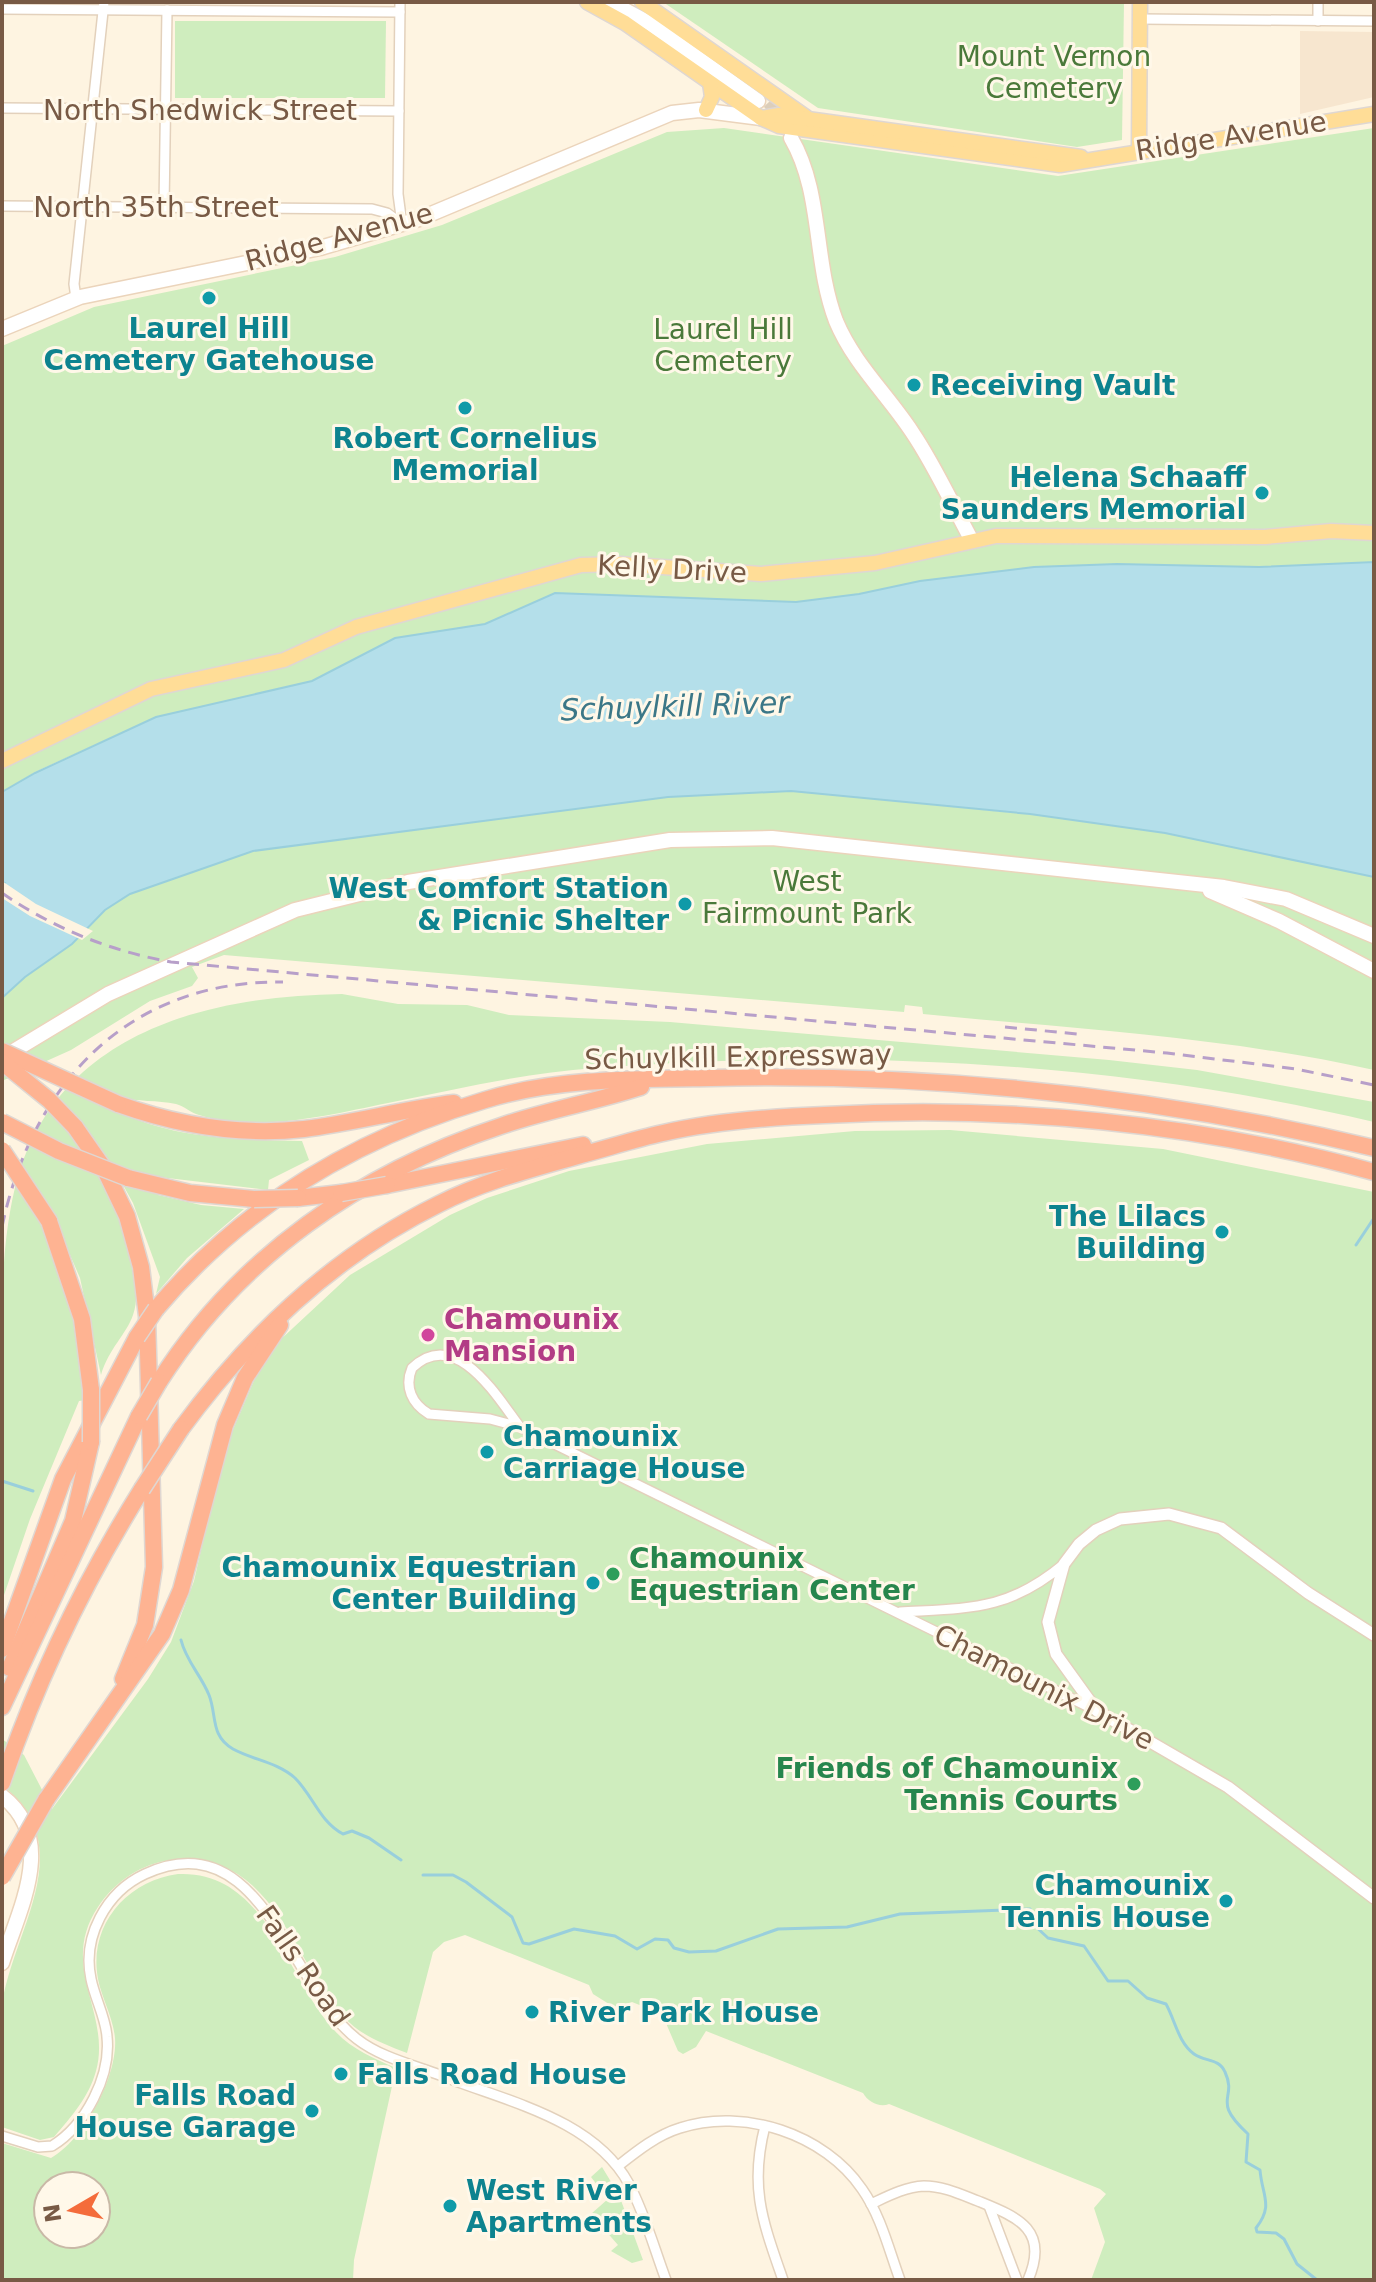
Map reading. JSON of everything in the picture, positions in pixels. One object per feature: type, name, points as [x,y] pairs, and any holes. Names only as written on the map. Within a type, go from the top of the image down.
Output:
[{"type":"highway","points":[[2,1051],[118,1104],[170,1120],[262,1131],[306,1128],[420,1107],[488,1099]]},
{"type":"highway","points":[[2,1060],[75,1127],[105,1170],[127,1216],[140,1259],[147,1316],[153,1588],[139,1644],[111,1708]]},
{"type":"highway","name":"Schuylkill Expressway","points":[[2,1649],[63,1479],[137,1337],[156,1309],[224,1238],[318,1170],[388,1133],[488,1099],[570,1086],[668,1079],[860,1078],[1020,1088],[1183,1110],[1374,1148]]},
{"type":"highway","points":[[2,1707],[139,1416],[184,1344],[235,1285],[299,1229],[345,1197],[423,1157],[500,1126],[668,1079]]},
{"type":"highway","name":"Schuylkill Expressway","points":[[2,1783],[72,1613],[142,1489],[181,1429],[250,1344],[327,1274],[376,1239],[468,1190],[664,1133],[815,1115],[1003,1114],[1197,1134],[1327,1159],[1374,1172]]},
{"type":"highway","points":[[2,1122],[59,1151],[128,1178],[190,1193],[254,1199],[341,1193],[543,1152],[664,1133]]},
{"type":"highway","points":[[2,1150],[49,1221],[75,1293],[91,1390],[91,1442],[73,1521],[25,1628],[2,1692]]},
{"type":"highway","points":[[2,1877],[46,1800],[157,1644],[173,1612],[216,1451],[245,1378],[270,1338],[327,1274]]},
{"type":"main road","points":[[587,2],[625,23],[761,118]]},
{"type":"main road","points":[[610,2],[649,23],[763,101],[652,18],[623,2]]},
{"type":"main road","points":[[642,2],[809,119]]},
{"type":"main road","points":[[1139,150],[1140,2]]},
{"type":"main road","points":[[706,110],[712,97],[710,83]]},
{"type":"main road","name":"Ridge Avenue","points":[[2,329],[76,298],[320,248],[402,224],[657,118],[686,111],[706,110],[761,118],[779,126],[1065,164],[1374,114]]},
{"type":"main road","name":"Ridge Avenue","points":[[761,118],[779,115],[1088,158]]},
{"type":"main road","points":[[794,138],[817,185],[827,288],[848,346],[914,433],[971,539]]},
{"type":"main road","name":"Kelly Drive","points":[[2,761],[151,689],[284,660],[346,630],[581,565],[620,564],[761,574],[875,563],[971,539],[1008,535],[1265,537],[1331,531],[1374,533]]},
{"type":"main road","points":[[2,1060],[117,989],[295,910],[378,888],[696,838],[772,838],[1191,884],[1274,896],[1374,936]]},
{"type":"main road","points":[[1191,884],[1279,921],[1374,971]]},
{"type":"main road","points":[[1274,896],[1273,914],[1279,921]]},
{"type":"main road","points":[[2,1796],[21,1815],[33,1849],[29,1876],[2,1963]]},
{"type":"street","points":[[1318,2],[1318,21]]},
{"type":"street","points":[[2,9],[104,6],[167,10],[400,7],[398,194],[402,224]]},
{"type":"street","points":[[76,298],[82,207],[104,6]]},
{"type":"street","points":[[164,207],[167,10]]},
{"type":"street","points":[[1140,19],[1374,21]]},
{"type":"street","name":"North Shedwick Street","points":[[2,108],[399,111]]},
{"type":"street","name":"North 35th Street","points":[[2,206],[372,209],[387,213],[402,224]]},
{"type":"street","name":"Chamounix Drive","points":[[520,1427],[485,1381],[459,1360],[433,1357],[412,1368],[408,1381],[411,1396],[429,1414],[490,1419],[520,1427],[1097,1711],[1228,1787],[1374,1898]]},
{"type":"street","points":[[896,1612],[970,1607],[1010,1599],[1031,1590],[1064,1564],[1079,1544],[1108,1524],[1145,1514],[1184,1516],[1221,1528],[1308,1593],[1374,1635]]},
{"type":"street","points":[[1064,1564],[1048,1615],[1050,1638],[1061,1661],[1097,1711]]},
{"type":"street","name":"Falls Road","points":[[2,2136],[42,2148],[52,2146],[90,2104],[103,2075],[108,2045],[89,1967],[96,1927],[105,1909],[125,1887],[141,1876],[169,1867],[198,1866],[217,1871],[250,1892],[270,1915],[337,2021],[362,2043],[562,2123],[595,2144],[618,2166]]},
{"type":"street","points":[[666,2280],[638,2203],[618,2166],[651,2141],[690,2125],[732,2120],[765,2126],[822,2150],[853,2177],[871,2204],[900,2280]]},
{"type":"street","points":[[765,2126],[756,2188],[762,2220],[783,2280]]},
{"type":"street","points":[[871,2204],[921,2186],[948,2189],[1012,2214],[1031,2233],[1035,2252],[1028,2280]]},
{"type":"street","points":[[989,2206],[1017,2280]]},
{"type":"shaded area","points":[[1300,31],[1374,32],[1374,97],[1300,114]]},
{"type":"green space","name":"Mount Vernon Cemetery","points":[[663,2],[1124,2],[1122,140],[1077,147],[818,108]]},
{"type":"green space","points":[[175,21],[386,21],[385,98],[175,98]]},
{"type":"green space","name":"Laurel Hill Cemetery","points":[[724,128],[1058,176],[1374,128],[1374,562],[1259,567],[1117,564],[1034,567],[920,581],[859,594],[796,602],[555,593],[486,624],[395,638],[312,681],[156,717],[35,772],[2,792],[2,346],[94,307],[335,257],[442,225],[667,132]]},
{"type":"green space","name":"West Fairmount Park","points":[[791,791],[1066,818],[1165,833],[1374,877],[1374,1070],[1206,1042],[923,1014],[922,1007],[905,1005],[904,1012],[224,955],[192,967],[198,978],[192,986],[150,1001],[71,1050],[2,1081],[2,998],[25,977],[72,944],[105,910],[130,894],[253,851],[668,797]]},
{"type":"green space","points":[[342,994],[398,1004],[467,1005],[509,1015],[670,1022],[1197,1070],[1374,1102],[1374,1122],[1183,1085],[1085,1073],[888,1060],[692,1062],[569,1070],[491,1082],[318,1117],[270,1122],[222,1120],[196,1114],[176,1104],[119,1097],[115,1110],[137,1120],[206,1136],[302,1141],[309,1160],[269,1180],[268,1190],[159,1177],[158,1195],[201,1205],[244,1209],[187,1258],[156,1294],[160,1277],[133,1203],[112,1165],[87,1132],[129,1249],[135,1274],[133,1315],[101,1375],[80,1278],[61,1234],[86,1400],[79,1401],[30,1519],[2,1601],[3,1275],[8,1225],[18,1176],[39,1127],[68,1087],[105,1055],[146,1031],[192,1014],[241,1003],[291,996]]},
{"type":"green space","points":[[950,1130],[1163,1149],[1374,1192],[1374,2280],[1091,2280],[1105,2242],[1094,2208],[1106,2194],[1100,2189],[889,2104],[874,2103],[863,2093],[706,2031],[696,2047],[683,2054],[678,2051],[662,2014],[632,2002],[617,2007],[609,2004],[593,1994],[589,1985],[465,1935],[444,1942],[433,1952],[407,2053],[373,2039],[351,2024],[326,1993],[276,1913],[257,1890],[234,1872],[206,1861],[172,1860],[150,1865],[121,1882],[98,1907],[87,1929],[83,1950],[99,2050],[89,2089],[54,2137],[40,2140],[2,2127],[2,2004],[36,1889],[40,1862],[37,1835],[25,1809],[2,1785],[2,1739],[24,1755],[52,1809],[148,1679],[171,1642],[194,1581],[223,1453],[256,1376],[279,1341],[350,1275],[450,1215],[487,1198],[569,1171],[707,1144],[855,1131]]},
{"type":"green space","points":[[178,1874],[208,1877],[233,1889],[253,1907],[271,1930],[317,2008],[334,2030],[355,2048],[396,2068],[354,2260],[353,2280],[2,2280],[2,2143],[51,2158],[75,2137],[96,2106],[111,2070],[115,2038],[98,1979],[96,1960],[99,1941],[115,1909],[142,1886]]},
{"type":"green space","points":[[602,2167],[619,2195],[643,2260],[632,2263],[611,2251],[618,2245],[591,2214],[608,2199],[591,2177]]},
{"type":"water","name":"Schuylkill River","points":[[1374,562],[1374,877],[1165,833],[1030,814],[791,791],[668,797],[253,851],[130,894],[105,910],[72,944],[25,977],[2,998],[2,889],[5,883],[2,882],[2,792],[35,773],[156,717],[312,681],[395,638],[485,624],[555,593],[796,602],[859,594],[920,581],[1034,567],[1117,564],[1259,567]]},
{"type":"pier","points":[[2,881],[36,904],[93,931],[82,940],[30,916],[2,898]]},
{"type":"waterway","points":[[1356,1245],[1374,1218]]},
{"type":"waterway","points":[[2,1481],[33,1491]]},
{"type":"waterway","points":[[181,1640],[209,1695],[217,1731],[226,1744],[281,1768],[295,1778],[335,1829],[343,1834],[352,1831],[369,1838],[401,1860]]},
{"type":"waterway","points":[[423,1875],[453,1875],[466,1882],[512,1917],[523,1943],[529,1944],[574,1929],[615,1936],[637,1949],[655,1939],[668,1940],[674,1948],[689,1952],[716,1951],[778,1929],[847,1927],[900,1914],[1030,1909],[1034,1925],[1048,1938],[1084,1946],[1108,1981],[1128,1981],[1147,1998],[1166,2004],[1180,2037],[1189,2049],[1222,2068],[1228,2081],[1227,2106],[1248,2134],[1246,2162],[1260,2170],[1266,2206],[1257,2232],[1276,2233],[1284,2239],[1297,2264],[1317,2280]]},
{"type":"waterway","points":[[2,2280],[10,2280]]},
{"type":"tunnel","points":[[769,102],[787,122]]},
{"type":"railway","points":[[2,893],[41,917],[104,945],[171,962],[1167,1053],[1296,1069],[1374,1085]]},
{"type":"railway","points":[[2,1227],[16,1175],[37,1128],[63,1086],[96,1050],[134,1021],[178,999],[228,986],[283,982]]},
{"type":"railway","points":[[1005,1027],[1077,1034]]},
{"type":"place","name":"Laurel Hill Cemetery Gatehouse","points":[[209,298]]},
{"type":"place","name":"Receiving Vault","points":[[914,385]]},
{"type":"place","name":"Robert Cornelius Memorial","points":[[465,408]]},
{"type":"place","name":"Helena Schaaff Saunders Memorial","points":[[1262,493]]},
{"type":"place","name":"West Comfort Station & Picnic Shelter","points":[[685,904]]},
{"type":"place","name":"The Lilacs Building","points":[[1222,1232]]},
{"type":"place","name":"Chamounix Mansion","points":[[428,1335]]},
{"type":"place","name":"Chamounix Carriage House","points":[[487,1452]]},
{"type":"place","name":"Chamounix Equestrian Center","points":[[613,1574]]},
{"type":"place","name":"Chamounix Equestrian Center Building","points":[[593,1583]]},
{"type":"place","name":"Friends of Chamounix Tennis Courts","points":[[1134,1784]]},
{"type":"place","name":"Chamounix Tennis House","points":[[1226,1901]]},
{"type":"place","name":"River Park House","points":[[532,2012]]},
{"type":"place","name":"Falls Road House","points":[[341,2074]]},
{"type":"place","name":"Falls Road House Garage","points":[[312,2111]]},
{"type":"place","name":"West River Apartments","points":[[450,2206]]}]
